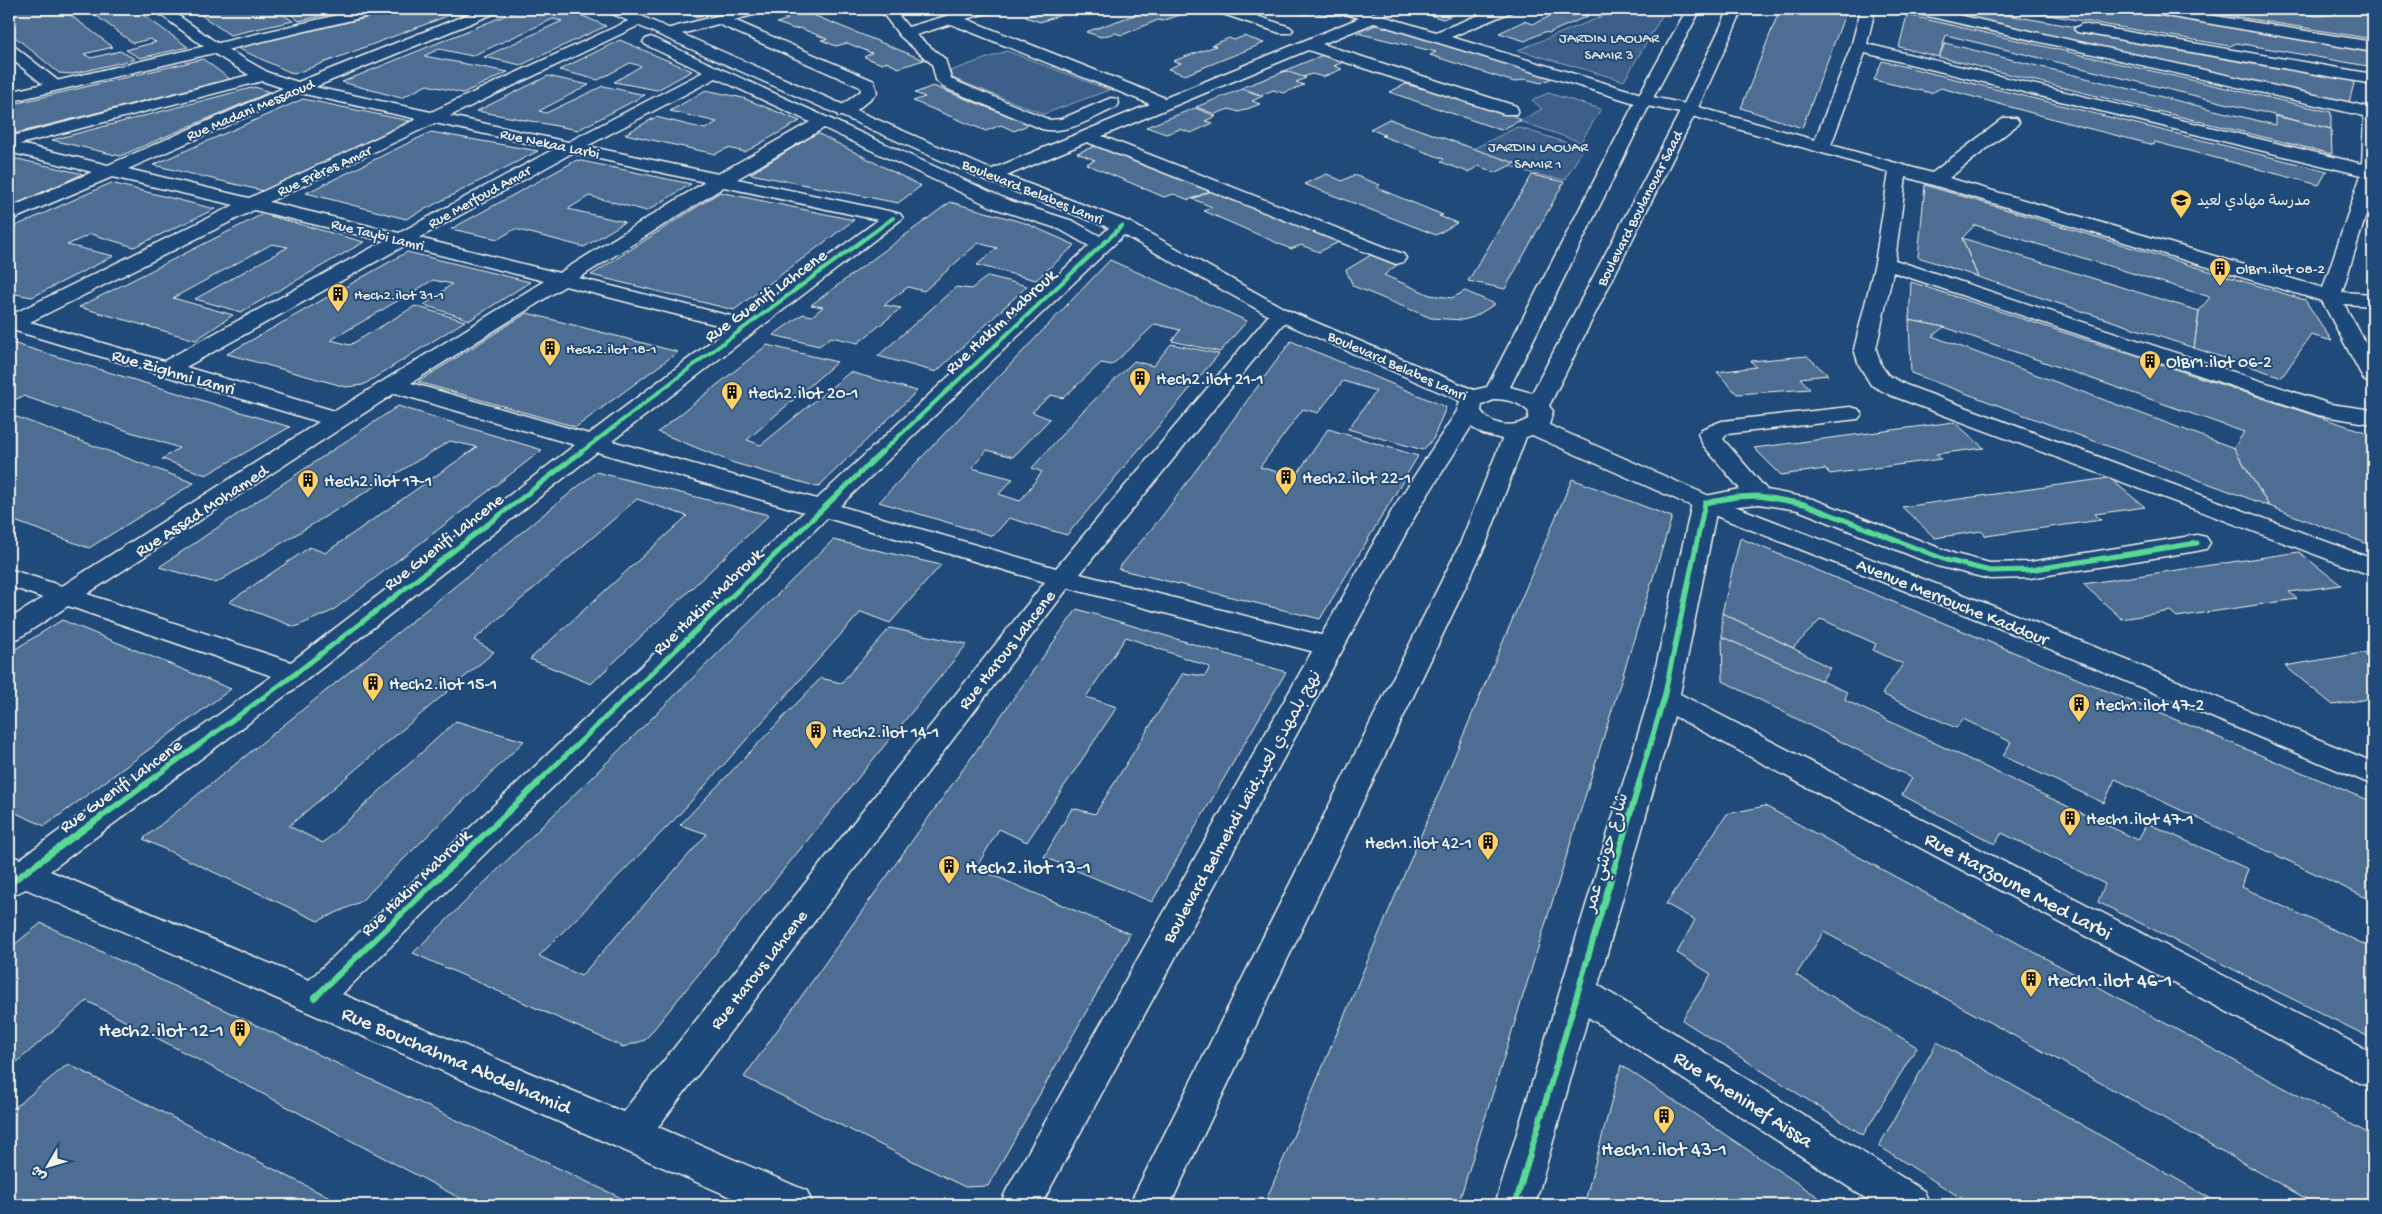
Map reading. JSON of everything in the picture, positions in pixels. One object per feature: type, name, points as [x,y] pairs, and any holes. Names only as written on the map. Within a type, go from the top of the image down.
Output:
[{"type":"street","name":"Rue Nekaa Larbi","points":[[160,9],[215,48],[263,76],[298,88],[572,147],[720,182],[893,218]]},
{"type":"street","points":[[9,98],[381,9]]},
{"type":"street","name":"Rue Madani Messaoud","points":[[9,215],[298,88],[493,9]]},
{"type":"street","name":"Boulevard Belabes Lamri","points":[[613,9],[639,20],[659,37],[844,112],[991,176],[1122,226],[1280,314],[1472,405],[1474,419],[1485,427],[1500,431],[1529,421]]},
{"type":"street","points":[[659,37],[760,9]]},
{"type":"street","points":[[893,9],[888,11],[905,33],[939,62],[944,80],[949,84],[1048,125],[1064,124],[1111,103]]},
{"type":"street","points":[[905,33],[985,9]]},
{"type":"street","points":[[1222,9],[1285,30]]},
{"type":"street","points":[[1344,9],[1644,100],[1689,110],[1935,180],[2330,297],[2373,300]]},
{"type":"street","points":[[991,176],[1395,9]]},
{"type":"street","points":[[1436,37],[1506,9]]},
{"type":"street","points":[[1472,405],[1496,392],[1644,100],[1694,9]]},
{"type":"street","name":"Boulevard Boulanouar Saad","points":[[1529,421],[1689,110],[1736,9]]},
{"type":"street","points":[[1820,148],[1859,47],[1868,9]]},
{"type":"street","points":[[1914,9],[2373,112],[2371,172],[2330,297],[2373,376]]},
{"type":"street","points":[[1968,9],[2035,21]]},
{"type":"street","points":[[2150,9],[2373,46]]},
{"type":"street","points":[[952,19],[1165,104]]},
{"type":"street","name":"Rue Frères Amar","points":[[10,323],[253,203],[639,20]]},
{"type":"street","points":[[721,20],[868,84],[869,93],[844,112]]},
{"type":"street","points":[[2064,26],[2373,79]]},
{"type":"street","points":[[659,37],[716,72],[1001,204],[1066,225],[1101,245]]},
{"type":"street","points":[[1308,45],[1510,110]]},
{"type":"street","points":[[1859,47],[2371,172]]},
{"type":"street","points":[[9,50],[55,86]]},
{"type":"street","name":"Rue Merfoud Amar","points":[[166,369],[401,239],[716,72]]},
{"type":"street","points":[[9,142],[263,76]]},
{"type":"street","name":"Rue Assad Mohamed","points":[[9,632],[65,598],[392,385],[720,182],[823,122]]},
{"type":"street","points":[[1935,180],[2010,122]]},
{"type":"street","points":[[1086,136],[1396,258]]},
{"type":"street","name":"Rue Taybi Lamri","points":[[9,147],[253,203],[746,326]]},
{"type":"street","points":[[1898,171],[1885,263],[1865,350],[1879,380],[1898,390],[1965,416],[2373,568]]},
{"type":"street","name":"Rue Guenifi Lahcene","points":[[13,875],[295,674],[592,442],[893,218]]},
{"type":"street","name":"Rue Hakim Mabrouk","points":[[314,998],[822,509],[1122,226]]},
{"type":"street","points":[[1885,263],[2326,410],[2373,417]]},
{"type":"street","name":"Rue Harous Lahcene","points":[[630,1133],[1062,578],[1280,314]]},
{"type":"street","name":"Rue Zighmi Lamri","points":[[10,323],[339,420]]},
{"type":"street","points":[[392,385],[1062,578],[1330,646]]},
{"type":"street","points":[[1149,1205],[1473,544],[1529,421],[1520,396],[1496,392]]},
{"type":"street","name":"Boulevard Belmehdi Laïd;نهج بلمهدي لعيد","points":[[1020,1205],[1407,507],[1472,405]]},
{"type":"street","points":[[1759,496],[1711,440],[1710,434],[1722,428],[1850,414]]},
{"type":"street","name":"Avenue Merrouche Kaddour","points":[[1529,421],[1705,503],[2029,630],[2373,774]]},
{"type":"street","points":[[1705,503],[1736,497],[1759,496],[1804,504],[1946,560],[1990,571],[2030,570],[2197,543]]},
{"type":"street","name":"شارع حوشي عمر","points":[[1515,1205],[1664,698],[1705,503]]},
{"type":"street","points":[[9,577],[65,598],[295,674]]},
{"type":"street","name":"Rue Harzoune Med Larbi","points":[[1664,698],[2373,1071]]},
{"type":"street","name":"Rue Bouchahma Abdelhamid","points":[[13,875],[314,998],[793,1205]]},
{"type":"street","name":"Rue Kheninef Aissa","points":[[1578,991],[1910,1205]]},
{"type":"green space","name":"JARDIN LAOUAR SAMIR 3","points":[[1621,9],[1666,9],[1624,81],[1518,50]]},
{"type":"green space","points":[[1007,51],[1109,90],[1044,114],[942,74]]},
{"type":"green space","points":[[1548,93],[1601,109],[1581,142],[1519,121],[1542,109],[1532,100]]},
{"type":"green space","name":"JARDIN LAOUAR SAMIR 1","points":[[1517,127],[1584,148],[1565,180],[1533,174],[1469,151]]},
{"type":"building","points":[[9,9],[62,9],[113,47],[84,54],[91,58],[120,51],[135,59],[72,74],[59,73],[9,32]]},
{"type":"building","points":[[87,9],[135,9],[188,47],[140,58],[126,50],[156,42],[150,39],[133,43]]},
{"type":"building","points":[[192,9],[274,9],[293,21],[230,35]]},
{"type":"building","points":[[302,9],[350,9],[299,21],[288,12]]},
{"type":"building","points":[[404,9],[466,9],[294,74],[237,48]]},
{"type":"building","points":[[521,9],[567,9],[606,26],[521,65],[484,57],[562,21],[553,19],[472,56],[439,49],[424,56],[508,72],[463,93],[427,85],[401,98],[342,82]]},
{"type":"building","points":[[688,9],[724,9],[695,17],[680,11]]},
{"type":"building","points":[[1078,9],[1040,22],[1025,17],[1038,12],[1031,10]]},
{"type":"building","points":[[1151,9],[1186,9],[1174,13],[1180,15],[1162,21],[1158,20],[1122,35],[1115,33],[1101,37],[1086,32]]},
{"type":"building","points":[[1286,9],[1334,9],[1344,12],[1331,16],[1312,12],[1305,15]]},
{"type":"building","points":[[1425,9],[1476,9],[1467,12],[1462,11],[1443,19],[1419,12]]},
{"type":"building","points":[[1550,9],[1595,9],[1582,14],[1588,16],[1525,41],[1499,33],[1524,21],[1533,24],[1555,14],[1545,11]]},
{"type":"building","points":[[1780,9],[1847,9],[1802,128],[1741,108]]},
{"type":"building","points":[[1934,9],[1973,9],[2356,76],[2348,106]]},
{"type":"building","points":[[2013,9],[2119,9],[2373,51],[2373,67],[2237,43],[2230,46]]},
{"type":"building","points":[[2189,9],[2275,9],[2317,16],[2332,15],[2345,9],[2373,13],[2373,39]]},
{"type":"building","points":[[801,10],[924,60],[898,68],[887,62],[882,64],[864,57],[872,53],[847,43],[836,46],[821,40],[827,39],[800,28],[794,29],[777,23],[788,19],[780,16]]},
{"type":"building","points":[[1907,15],[2331,112],[2331,129],[1946,35],[1939,57],[1899,47]]},
{"type":"building","points":[[1381,23],[1557,76],[1541,83],[1525,79],[1514,82],[1430,55],[1436,52],[1357,33]]},
{"type":"building","points":[[1244,36],[1264,43],[1185,75],[1168,69],[1181,63],[1173,61],[1216,46],[1212,45],[1229,38],[1234,40]]},
{"type":"building","points":[[620,40],[692,71],[657,90],[614,82],[641,66],[630,63],[598,80],[559,70]]},
{"type":"building","points":[[1945,43],[2275,125],[2275,116],[2331,129],[2332,154],[1939,57]]},
{"type":"building","points":[[1323,55],[1344,62],[1334,66],[1342,69],[1323,77],[1312,74],[1300,78],[1281,72]]},
{"type":"building","points":[[203,59],[230,79],[9,135],[9,105]]},
{"type":"building","points":[[1882,61],[2327,171],[2319,185],[2155,142],[2154,145],[2083,127],[1941,88],[1931,93],[1874,80]]},
{"type":"building","points":[[1286,71],[1306,78],[1296,82],[1304,85],[1284,93],[1273,90],[1261,95],[1241,88]]},
{"type":"building","points":[[548,76],[589,85],[539,111],[546,113],[603,86],[645,95],[578,130],[477,111]]},
{"type":"building","points":[[1406,84],[1423,89],[1429,87],[1506,111],[1521,120],[1501,130],[1389,92]]},
{"type":"building","points":[[933,86],[1030,124],[1014,131],[1001,125],[986,131],[913,101],[925,97],[915,93]]},
{"type":"building","points":[[255,87],[270,92],[120,156],[52,140]]},
{"type":"building","points":[[1242,89],[1263,96],[1252,101],[1260,104],[1239,112],[1229,109],[1215,114],[1196,107]]},
{"type":"building","points":[[706,90],[743,98],[800,121],[745,152],[728,148],[715,154],[625,134],[656,117],[705,129],[717,122],[670,111]]},
{"type":"building","points":[[303,99],[410,121],[264,191],[153,165]]},
{"type":"building","points":[[1195,108],[1216,116],[1205,121],[1213,123],[1191,133],[1180,129],[1166,134],[1146,127]]},
{"type":"building","points":[[1389,119],[1515,163],[1495,173],[1479,166],[1468,172],[1441,162],[1444,159],[1382,136],[1385,135],[1370,129]]},
{"type":"building","points":[[431,132],[538,151],[406,219],[306,193]]},
{"type":"building","points":[[817,133],[921,186],[898,203],[750,174]]},
{"type":"building","points":[[1098,145],[1210,191],[1189,200],[1174,194],[1164,197],[1086,164],[1095,160],[1077,153]]},
{"type":"building","points":[[9,157],[83,174],[9,207]]},
{"type":"building","points":[[577,160],[691,184],[647,211],[589,196],[568,209],[625,222],[584,247],[515,229],[498,239],[451,229]]},
{"type":"building","points":[[1327,174],[1342,181],[1354,175],[1380,185],[1377,188],[1443,215],[1439,216],[1457,223],[1436,235],[1304,184]]},
{"type":"building","points":[[1532,175],[1564,182],[1505,289],[1468,281]]},
{"type":"building","points":[[111,183],[215,209],[134,247],[91,234],[67,245],[114,256],[32,297],[9,293],[9,229]]},
{"type":"building","name":"OlBr1.ilot 08-2","points":[[1925,185],[2305,300],[2332,341],[2311,335],[2282,377],[2194,348],[2199,311],[2210,297],[1975,225],[1962,238],[1978,277],[1918,257]]},
{"type":"building","points":[[1213,190],[1339,242],[1319,252],[1301,245],[1291,249],[1204,211],[1212,207],[1193,199]]},
{"type":"building","points":[[720,192],[854,220],[734,310],[591,275]]},
{"type":"building","points":[[950,202],[1025,223],[1075,245],[1036,280],[977,265],[997,248],[978,243],[924,291],[908,287],[884,305],[901,308],[858,343],[831,337],[819,346],[773,335],[803,314],[812,316],[823,307],[811,305]]},
{"type":"building","points":[[263,214],[364,242],[241,312],[195,299],[288,247],[272,244],[173,298],[233,315],[196,340],[79,307]]},
{"type":"building","points":[[1962,238],[2199,311],[2194,348],[1978,277]]},
{"type":"building","name":"Hech2.ilot 31-1","points":[[407,252],[530,282],[470,320],[424,305],[452,284],[433,280],[331,340],[350,345],[415,306],[465,321],[363,385],[346,387],[227,354]]},
{"type":"building","points":[[1371,255],[1397,265],[1384,275],[1430,295],[1452,298],[1465,291],[1495,304],[1474,317],[1463,320],[1431,318],[1353,286],[1346,270]]},
{"type":"building","name":"Hech2.ilot 21-1","points":[[1110,260],[1247,321],[1220,352],[1172,341],[1180,330],[1155,324],[1112,365],[1101,363],[1063,398],[1051,395],[1032,412],[1050,419],[1013,457],[987,450],[972,468],[1013,479],[999,494],[1020,501],[1042,472],[1032,468],[1081,413],[1134,361],[1153,366],[1171,344],[1219,354],[1067,535],[1009,518],[993,536],[879,502]]},
{"type":"building","points":[[988,276],[1027,286],[936,372],[878,356],[956,287],[971,289]]},
{"type":"building","name":"OlBr1.ilot 06-2","points":[[1911,282],[2371,434],[2373,441],[2373,546],[2269,506],[2234,448],[2244,432],[1944,327],[1909,320]]},
{"type":"building","name":"Hech2.ilot 18-1","points":[[527,313],[678,352],[576,427],[418,382]]},
{"type":"building","points":[[1909,320],[1944,327],[1932,336],[2234,448],[2269,506],[1911,373]]},
{"type":"building","name":"Hech2.ilot 22-1","points":[[1291,341],[1446,407],[1433,439],[1423,450],[1348,429],[1376,391],[1343,381],[1318,413],[1303,409],[1260,467],[1295,477],[1328,429],[1418,456],[1320,619],[1118,569],[1163,515]]},
{"type":"building","points":[[9,342],[290,427],[206,475],[162,459],[179,448],[23,396],[14,400],[9,398]]},
{"type":"building","name":"Hech2.ilot 20-1","points":[[767,345],[837,362],[747,440],[761,445],[850,372],[917,391],[818,487],[734,463],[658,432]]},
{"type":"building","points":[[1807,356],[1828,375],[1800,378],[1810,389],[1737,394],[1717,372],[1756,367],[1751,361]]},
{"type":"building","name":"Hech2.ilot 17-1","points":[[398,406],[542,450],[332,611],[295,627],[229,602],[310,547],[325,553],[477,447],[450,441],[216,583],[159,567]]},
{"type":"building","points":[[9,414],[194,483],[89,548],[9,519]]},
{"type":"building","points":[[1954,422],[1984,448],[1936,454],[1941,459],[1830,474],[1825,469],[1781,475],[1754,448]]},
{"type":"building","name":"Hech2.ilot 15-1","points":[[596,472],[769,515],[591,684],[530,659],[687,516],[637,499],[474,640],[494,652],[289,826],[323,843],[456,721],[524,741],[360,902],[318,921],[143,839]]},
{"type":"building","points":[[2109,478],[2145,507],[2095,514],[2101,520],[1986,536],[1981,531],[1935,538],[1902,507]]},
{"type":"building","name":"Hech1.ilot 42-1","points":[[1572,479],[1672,517],[1458,1205],[1264,1205]]},
{"type":"building","name":"Hech1.ilot 47-2","points":[[1740,538],[2373,802],[2373,901],[2115,779],[2104,803],[2003,756],[2011,742],[1963,719],[1956,728],[1882,694],[1903,664],[1873,650],[1876,644],[1821,619],[1793,648],[1722,613]]},
{"type":"building","name":"Hech2.ilot 14-1","points":[[833,540],[941,565],[890,623],[861,612],[676,818],[539,956],[581,976],[707,834],[680,825],[821,678],[841,683],[890,628],[967,644],[645,1040],[623,1047],[413,953]]},
{"type":"building","points":[[2299,552],[2341,585],[2289,592],[2297,599],[2177,617],[2170,611],[2122,619],[2083,584]]},
{"type":"building","name":"Hech2.ilot 13-1","points":[[1077,609],[1286,672],[1152,902],[1044,857],[1072,808],[1095,814],[1183,673],[1205,676],[1210,667],[1126,637],[1086,697],[1117,707],[1027,842],[999,829],[976,868],[1130,934],[988,1186],[965,1187],[744,1077]]},
{"type":"building","points":[[1722,613],[1830,668],[1821,681],[1722,637]]},
{"type":"building","points":[[62,620],[231,689],[45,826],[9,810],[9,653]]},
{"type":"building","name":"Hech1.ilot 47-1","points":[[1722,637],[1847,692],[1845,700],[2138,840],[2147,823],[2248,869],[2242,887],[2372,948],[2373,943],[2373,1039],[2098,902],[2105,884],[2002,833],[1995,844],[1902,795],[1912,778],[1723,681]]},
{"type":"building","points":[[2373,651],[2373,698],[2333,705],[2285,666]]},
{"type":"building","name":"Hech1.ilot 46-1","points":[[1765,806],[2373,1136],[2373,1205],[2317,1205],[2130,1099],[1824,932],[1796,975],[1917,1047],[1863,1135],[1682,1020],[1711,974],[1677,953],[1695,920],[1666,904],[1727,814]]},
{"type":"building","name":"Hech2.ilot 12-1","points":[[41,923],[636,1205],[473,1205],[87,1001],[9,1069],[9,949]]},
{"type":"building","points":[[1937,1042],[2222,1205],[1972,1205],[1879,1146]]},
{"type":"building","name":"Hech2.ilot 12-1","points":[[68,1064],[344,1205],[9,1205],[9,1112]]},
{"type":"building","name":"Hech1.ilot 43-1","points":[[1621,1065],[1830,1205],[1584,1205]]},
{"type":"cycle path","points":[[9,884],[295,674],[703,358],[893,218]]},
{"type":"cycle path","points":[[314,998],[822,509],[1122,226]]},
{"type":"cycle path","points":[[1515,1205],[1664,698],[1705,503],[1736,497],[1759,496],[1804,504],[1946,560],[1990,571],[2030,570],[2197,543]]},
{"type":"place","name":"مدرسة مهادي لعيد","points":[[2181,219]]},
{"type":"place","name":"OlBr1.ilot 08-2","points":[[2220,287]]},
{"type":"place","name":"Hech2.ilot 31-1","points":[[338,313]]},
{"type":"place","name":"Hech2.ilot 18-1","points":[[550,367]]},
{"type":"place","name":"OlBr1.ilot 06-2","points":[[2150,380]]},
{"type":"place","name":"Hech2.ilot 21-1","points":[[1140,397]]},
{"type":"place","name":"Hech2.ilot 20-1","points":[[732,411]]},
{"type":"place","name":"Hech2.ilot 22-1","points":[[1286,496]]},
{"type":"place","name":"Hech2.ilot 17-1","points":[[308,499]]},
{"type":"place","name":"Hech2.ilot 15-1","points":[[373,702]]},
{"type":"place","name":"Hech1.ilot 47-2","points":[[2079,723]]},
{"type":"place","name":"Hech2.ilot 14-1","points":[[816,750]]},
{"type":"place","name":"Hech1.ilot 47-1","points":[[2070,837]]},
{"type":"place","name":"Hech1.ilot 42-1","points":[[1488,861]]},
{"type":"place","name":"Hech2.ilot 13-1","points":[[949,885]]},
{"type":"place","name":"Hech1.ilot 46-1","points":[[2031,998]]},
{"type":"place","name":"Hech2.ilot 12-1","points":[[240,1048]]},
{"type":"place","name":"Hech1.ilot 43-1","points":[[1664,1135]]}]
